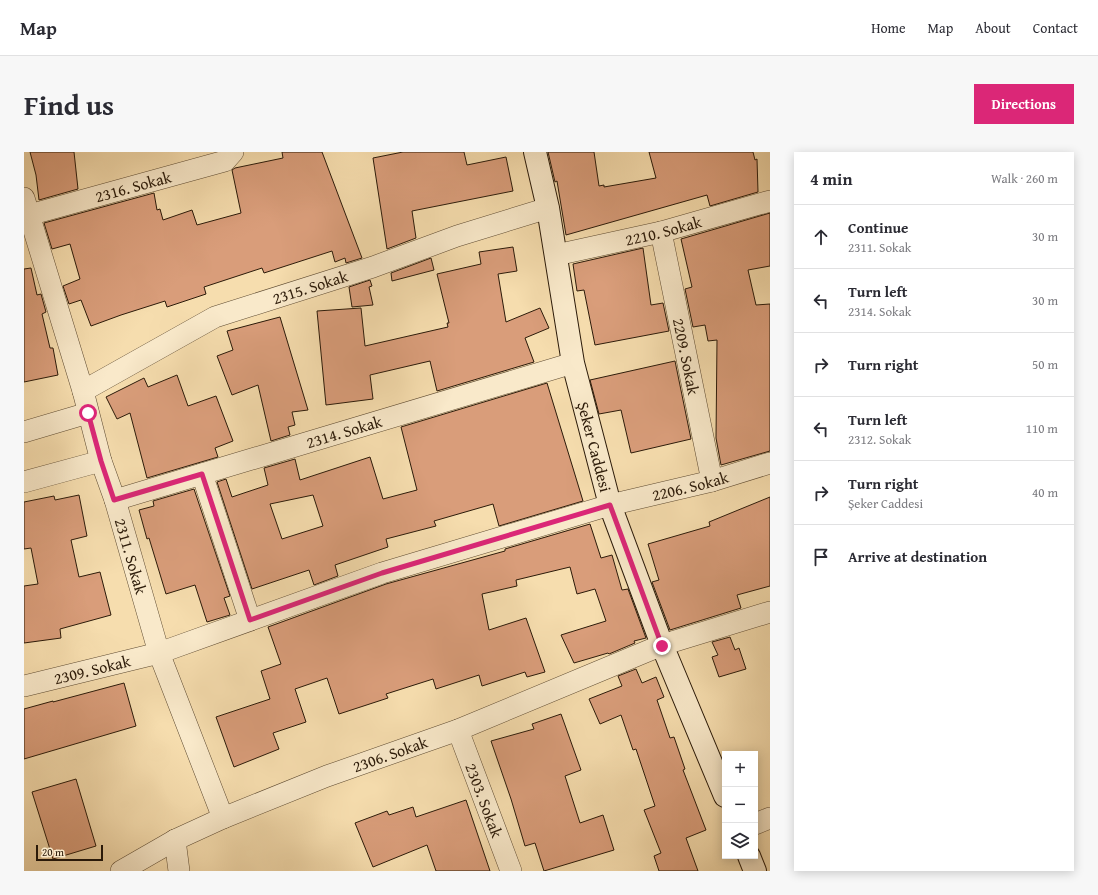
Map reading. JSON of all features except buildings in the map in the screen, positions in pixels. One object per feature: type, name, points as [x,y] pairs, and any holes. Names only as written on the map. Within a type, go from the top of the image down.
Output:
[{"type":"street","name":"2316. Sokak","points":[[26,207],[225,161],[233,152]]},
{"type":"street","name":"Şeker Caddesi","points":[[535,152],[548,208],[573,363],[610,505],[662,646],[722,789]]},
{"type":"street","name":"2210. Sokak","points":[[556,255],[661,232],[770,201]]},
{"type":"street","name":"2311. Sokak","points":[[26,207],[83,391],[101,461],[159,652],[223,818]]},
{"type":"street","name":"2315. Sokak","points":[[83,391],[215,318],[373,266],[457,236],[548,208]]},
{"type":"street","name":"2209. Sokak","points":[[661,232],[712,482]]},
{"type":"street","name":"2314. Sokak","points":[[114,500],[573,363]]},
{"type":"street","points":[[24,432],[88,413]]},
{"type":"street","points":[[24,482],[101,461]]},
{"type":"street","name":"2206. Sokak","points":[[250,620],[382,573],[610,505],[712,482],[770,463]]},
{"type":"street","points":[[202,474],[250,620]]},
{"type":"street","name":"2306. Sokak","points":[[121,871],[175,840],[223,818],[327,776],[458,730],[662,646],[770,612]]},
{"type":"street","name":"2309. Sokak","points":[[24,686],[159,652],[250,620]]},
{"type":"street","name":"2303. Sokak","points":[[458,730],[511,871]]},
{"type":"street","points":[[758,823],[770,818]]},
{"type":"street","points":[[175,840],[179,871]]},
{"type":"street","points":[[750,859],[755,871]]},
{"type":"route","points":[[88,413],[101,461],[114,500],[202,474],[250,620],[382,573],[610,505],[662,646]]}]
